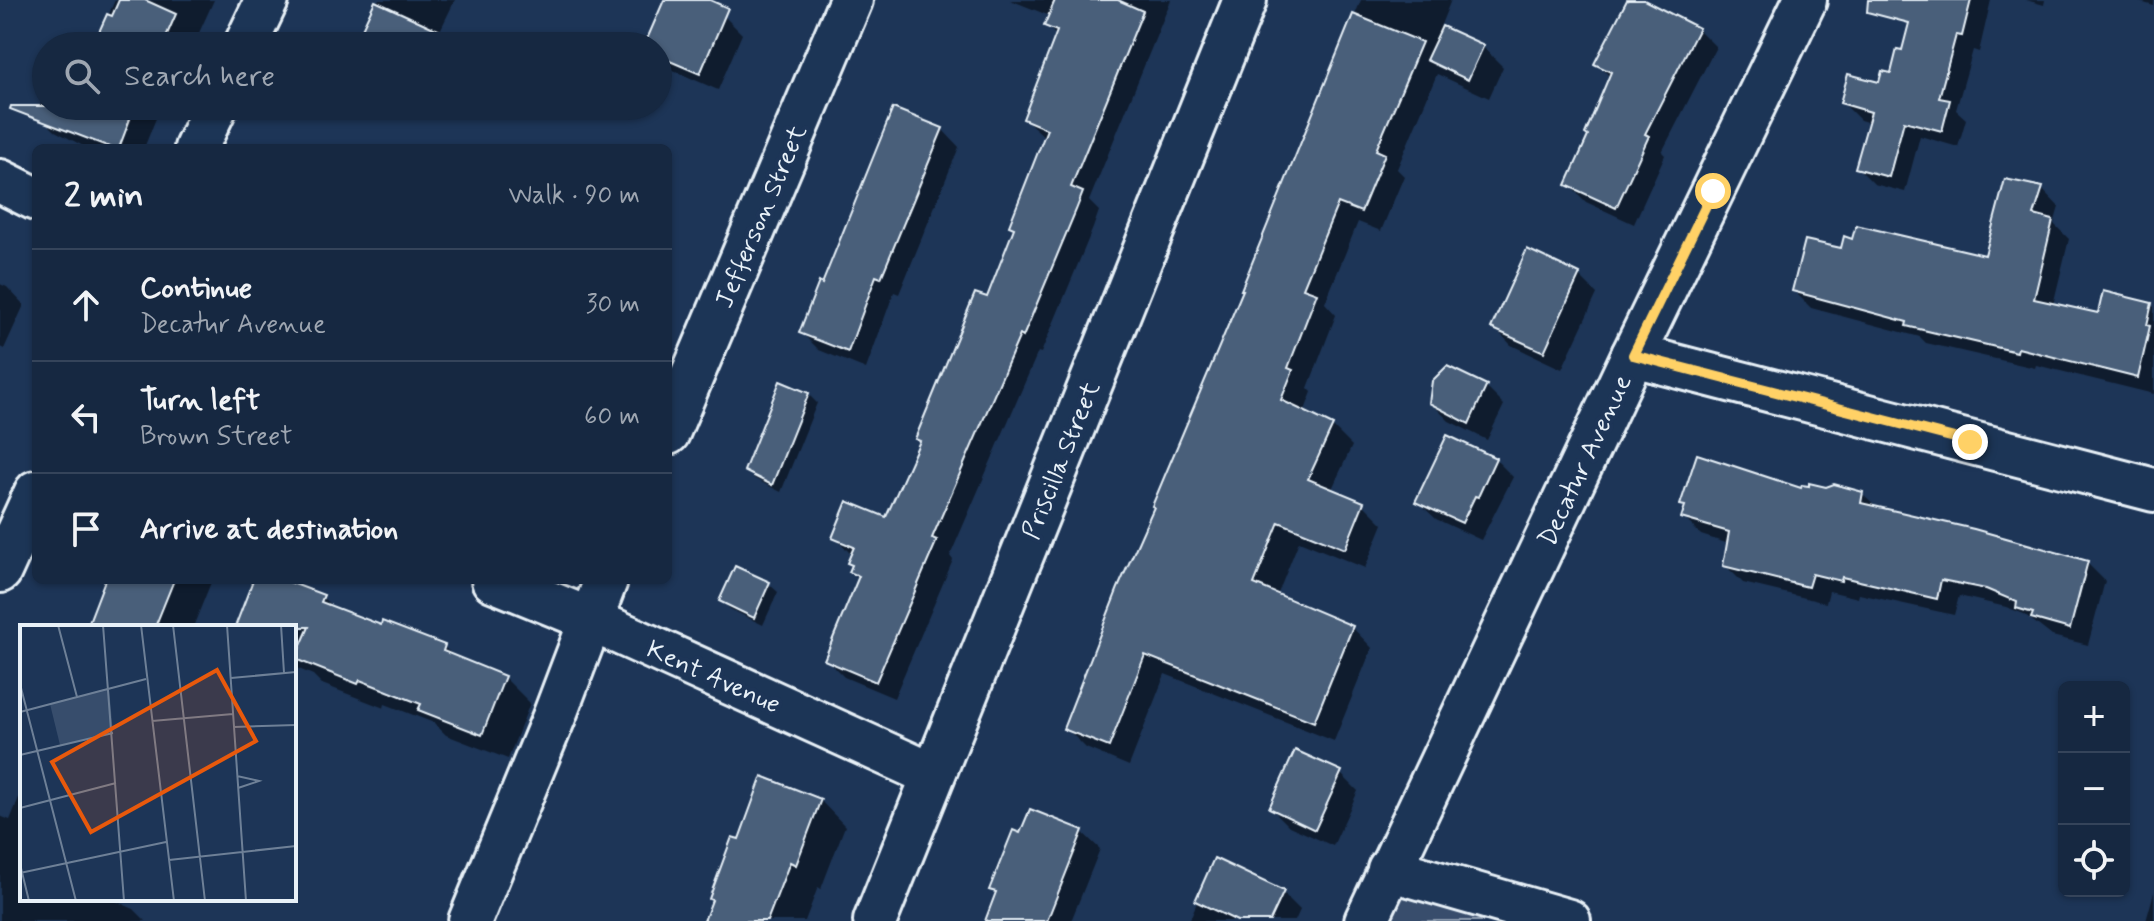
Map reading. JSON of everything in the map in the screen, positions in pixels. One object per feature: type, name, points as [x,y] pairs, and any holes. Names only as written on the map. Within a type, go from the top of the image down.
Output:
[{"type":"street","points":[[252,32],[267,0]]},
{"type":"street","name":"Jefferson Street","points":[[672,424],[851,0]]},
{"type":"street","name":"Priscilla Street","points":[[875,921],[1245,0]]},
{"type":"street","name":"Decatur Avenue","points":[[1366,921],[1633,355],[1805,0]]},
{"type":"street","points":[[198,144],[209,120]]},
{"type":"street","points":[[0,181],[32,197]]},
{"type":"street","points":[[1633,355],[2154,490]]},
{"type":"street","points":[[0,571],[32,501]]},
{"type":"street","name":"Kent Avenue","points":[[503,584],[589,619],[933,775]]},
{"type":"street","points":[[470,921],[554,717],[604,584]]},
{"type":"street","points":[[1389,869],[1569,921]]},
{"type":"shaded area","points":[[1389,869],[1569,921],[1366,921]]},
{"type":"building","points":[[119,0],[145,0],[176,14],[168,32],[99,32],[107,14],[112,16]]},
{"type":"building","points":[[664,0],[710,0],[728,8],[700,74],[672,62],[672,32],[650,32]]},
{"type":"building","points":[[1055,0],[1118,0],[1143,11],[1071,187],[1083,192],[1076,210],[1023,337],[1020,335],[932,538],[937,540],[876,682],[824,660],[859,576],[849,572],[852,565],[847,563],[854,547],[832,538],[847,501],[886,517],[920,441],[915,439],[975,293],[987,297],[1014,228],[1009,226],[1047,129],[1023,119],[1057,31],[1044,26]]},
{"type":"building","points":[[1627,0],[1644,0],[1699,28],[1645,134],[1649,136],[1616,208],[1566,185],[1611,72],[1594,64]]},
{"type":"building","points":[[1868,0],[1971,0],[1962,36],[1956,35],[1939,98],[1950,100],[1942,131],[1904,121],[1889,177],[1855,168],[1871,112],[1840,103],[1848,74],[1879,82],[1882,71],[1891,73],[1897,49],[1902,50],[1909,23],[1867,12]]},
{"type":"building","points":[[375,1],[443,32],[361,32]]},
{"type":"building","points":[[1353,14],[1422,42],[1376,150],[1385,154],[1361,212],[1338,203],[1303,288],[1317,293],[1288,368],[1293,370],[1281,400],[1333,425],[1308,479],[1364,502],[1345,549],[1279,522],[1254,584],[1353,626],[1314,722],[1145,655],[1109,747],[1063,729]]},
{"type":"building","points":[[1442,26],[1484,45],[1468,80],[1426,60]]},
{"type":"building","points":[[11,106],[32,106],[32,117],[10,109]]},
{"type":"building","points":[[893,108],[943,128],[881,278],[876,276],[848,352],[799,333]]},
{"type":"building","points":[[39,120],[130,120],[121,144],[102,144]]},
{"type":"building","points":[[2005,179],[2043,187],[2034,215],[2053,220],[2034,299],[2098,313],[2103,291],[2152,303],[2138,378],[2018,348],[2017,352],[1906,326],[1907,322],[1792,291],[1805,240],[1841,248],[1844,236],[1852,239],[1856,225],[1985,255]]},
{"type":"building","points":[[1527,249],[1580,274],[1544,352],[1491,328]]},
{"type":"building","points":[[1447,366],[1487,385],[1469,424],[1429,403],[1432,381]]},
{"type":"building","points":[[780,381],[809,393],[772,485],[744,471]]},
{"type":"building","points":[[1447,435],[1496,458],[1462,523],[1415,502]]},
{"type":"building","points":[[1697,454],[1801,488],[1802,485],[1809,486],[1809,483],[1826,487],[1834,484],[1863,492],[1861,503],[1974,529],[2088,561],[2070,629],[2031,618],[2033,613],[2016,608],[2017,602],[1986,589],[1941,580],[1937,599],[1842,577],[1841,581],[1812,574],[1808,587],[1723,566],[1729,532],[1681,518],[1685,506],[1680,505]]},
{"type":"building","points":[[735,566],[770,582],[754,618],[719,601]]},
{"type":"building","points":[[103,584],[172,584],[156,625],[88,625]]},
{"type":"building","points":[[251,584],[295,584],[324,595],[321,602],[445,645],[443,651],[505,676],[482,735],[418,710],[421,704],[296,659],[309,627],[236,625]]},
{"type":"building","points":[[1295,750],[1342,771],[1315,830],[1269,808]]},
{"type":"building","points":[[762,776],[821,799],[796,865],[790,862],[767,921],[704,921],[732,837],[739,839]]},
{"type":"building","points":[[1030,809],[1083,830],[1047,921],[985,921],[996,892],[989,890],[1013,830],[1020,833]]},
{"type":"building","points":[[1214,858],[1284,891],[1270,921],[1237,921],[1195,901]]},
{"type":"route","points":[[1713,191],[1633,355],[1970,442]]}]
